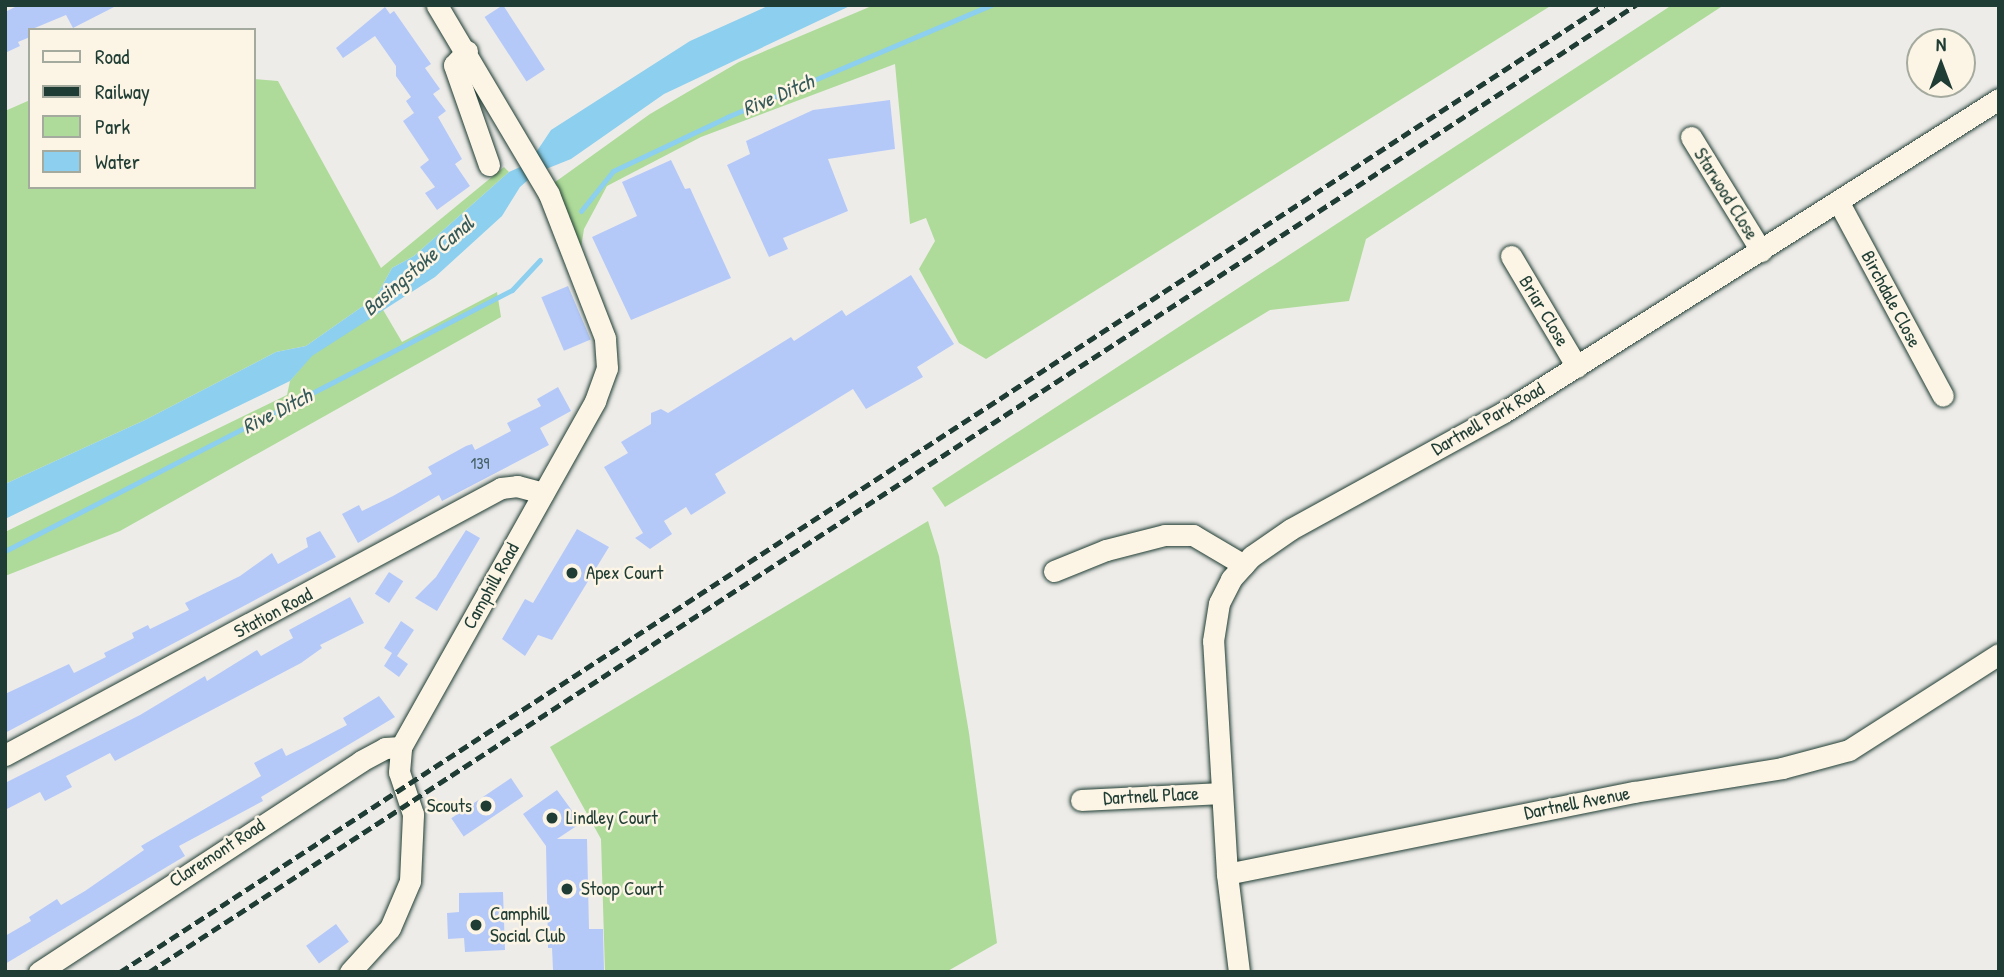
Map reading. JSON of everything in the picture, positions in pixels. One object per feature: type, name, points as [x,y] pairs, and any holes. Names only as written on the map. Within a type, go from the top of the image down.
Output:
[{"type":"street","name":"Camphill Road","points":[[401,747],[600,389],[608,352],[549,194],[522,152],[467,51],[437,5]]},
{"type":"street","points":[[467,51],[454,65],[489,166]]},
{"type":"street","name":"Dartnell Park Road","points":[[1227,874],[1213,641],[1219,603],[1244,565],[1291,528],[1504,412],[1999,99]]},
{"type":"street","name":"Starwood Close","points":[[1690,137],[1761,251]]},
{"type":"street","name":"Birchdale Close","points":[[1838,201],[1942,396]]},
{"type":"street","name":"Briar Close","points":[[1511,256],[1577,367]]},
{"type":"street","name":"Station Road","points":[[5,755],[501,488],[517,486],[543,493]]},
{"type":"street","points":[[1054,571],[1106,550],[1165,535],[1193,535],[1244,565]]},
{"type":"street","name":"Dartnell Avenue","points":[[1227,874],[1634,792],[1782,768],[1849,750],[1999,654]]},
{"type":"street","points":[[349,972],[390,928],[410,881],[413,814],[399,772],[401,747]]},
{"type":"street","name":"Claremont Road","points":[[39,972],[361,761],[385,748],[401,747]]},
{"type":"street","name":"Dartnell Place","points":[[1081,800],[1222,793]]},
{"type":"street","points":[[1227,874],[1239,972]]},
{"type":"green space","points":[[874,5],[1552,5],[986,359],[959,343],[919,269],[935,241],[926,218],[910,224],[895,64],[701,137],[607,186],[584,229],[580,254],[551,185],[650,114],[739,62]]},
{"type":"green space","points":[[1672,5],[1724,5],[1366,239],[1349,301],[1270,310],[945,507],[932,488]]},
{"type":"green space","points":[[256,79],[278,81],[381,268],[504,167],[509,172],[414,256],[392,268],[376,297],[306,346],[276,352],[145,420],[5,484],[5,111],[28,101],[28,189],[256,189]]},
{"type":"green space","points":[[497,292],[501,317],[120,531],[5,576],[5,532],[287,395],[290,381],[311,356],[382,308],[402,342]]},
{"type":"green space","points":[[928,521],[939,556],[969,733],[997,943],[946,972],[605,972],[601,839],[550,747]]},
{"type":"water","name":"Basingstoke Canal","points":[[770,5],[852,5],[664,94],[571,159],[536,173],[520,187],[502,216],[435,277],[312,356],[290,381],[5,519],[5,484],[145,420],[276,352],[306,346],[376,297],[392,268],[414,256],[509,172],[529,163],[551,130],[690,41]]},
{"type":"building","points":[[19,5],[118,5],[73,28],[66,15],[35,28],[28,28],[28,38],[18,42],[20,46],[5,53],[5,12]]},
{"type":"building","points":[[503,5],[545,70],[526,82],[485,17]]},
{"type":"building","points":[[385,7],[390,14],[394,11],[431,64],[425,68],[440,89],[433,94],[446,111],[438,117],[462,159],[455,164],[470,186],[437,210],[425,193],[435,187],[420,167],[429,160],[403,121],[414,113],[406,101],[411,97],[396,76],[396,66],[375,36],[343,58],[336,48]]},
{"type":"building","points":[[890,100],[895,149],[828,159],[848,211],[783,238],[788,249],[769,257],[727,165],[750,154],[746,141],[813,110]]},
{"type":"building","points":[[671,160],[685,189],[690,188],[731,278],[631,320],[592,237],[637,216],[622,182]]},
{"type":"building","points":[[911,275],[954,344],[917,367],[923,377],[866,409],[853,389],[715,474],[726,493],[691,515],[686,507],[664,521],[672,534],[650,549],[635,538],[643,533],[604,467],[628,453],[621,442],[651,424],[651,413],[661,409],[668,413],[791,337],[794,341],[842,310],[846,316]]},
{"type":"building","points":[[568,286],[591,339],[564,351],[541,297]]},
{"type":"building","points":[[558,387],[571,411],[540,428],[549,445],[442,501],[439,495],[358,543],[342,514],[359,505],[362,511],[393,496],[432,474],[428,467],[466,446],[472,444],[475,450],[511,431],[507,423],[541,406],[537,399]]},
{"type":"building","name":"Apex Court","points":[[577,529],[609,547],[552,640],[538,635],[525,656],[502,639],[525,599],[533,603]]},
{"type":"building","points":[[466,530],[480,538],[437,611],[415,598],[436,577]]},
{"type":"building","points":[[320,531],[336,557],[5,733],[5,694],[69,664],[74,673],[106,657],[104,653],[134,638],[132,633],[148,625],[150,629],[189,610],[185,603],[240,576],[272,553],[278,564],[308,547],[306,538]]},
{"type":"building","points":[[389,572],[403,581],[389,603],[375,594]]},
{"type":"building","points":[[350,597],[364,623],[320,645],[322,648],[301,663],[115,761],[110,753],[66,776],[72,787],[45,801],[40,792],[5,810],[5,783],[140,715],[205,676],[207,681],[257,650],[261,656],[293,638],[289,630]]},
{"type":"building","points":[[401,621],[414,630],[397,656],[408,664],[399,677],[384,666],[392,653],[384,648]]},
{"type":"building","points":[[379,696],[395,717],[261,797],[263,801],[179,846],[185,856],[5,964],[5,936],[31,921],[29,917],[57,899],[61,905],[85,891],[144,850],[141,846],[261,776],[254,763],[282,748],[286,756],[347,725],[343,718]]},
{"type":"building","name":"Scouts","points":[[511,778],[523,796],[464,837],[451,818]]},
{"type":"building","name":"Stoop Court","points":[[557,790],[581,823],[557,839],[587,839],[589,929],[603,929],[604,970],[553,970],[552,948],[548,948],[546,846],[523,814]]},
{"type":"building","name":"Camphill Social Club","points":[[503,892],[505,950],[465,952],[464,938],[448,939],[447,913],[459,912],[459,893]]},
{"type":"building","points":[[336,924],[349,942],[319,964],[306,946]]},
{"type":"waterway","name":"Rive Ditch","points":[[581,211],[613,171],[727,117],[991,5]]},
{"type":"waterway","name":"Rive Ditch","points":[[5,551],[512,290],[540,260]]},
{"type":"railway","points":[[120,972],[1604,5]]},
{"type":"railway","points":[[149,972],[1636,5]]},
{"type":"place","name":"Apex Court","points":[[572,573]]},
{"type":"place","name":"Scouts","points":[[486,806]]},
{"type":"place","name":"Lindley Court","points":[[552,818]]},
{"type":"place","name":"Stoop Court","points":[[567,889]]},
{"type":"place","name":"Camphill Social Club","points":[[476,925]]}]
